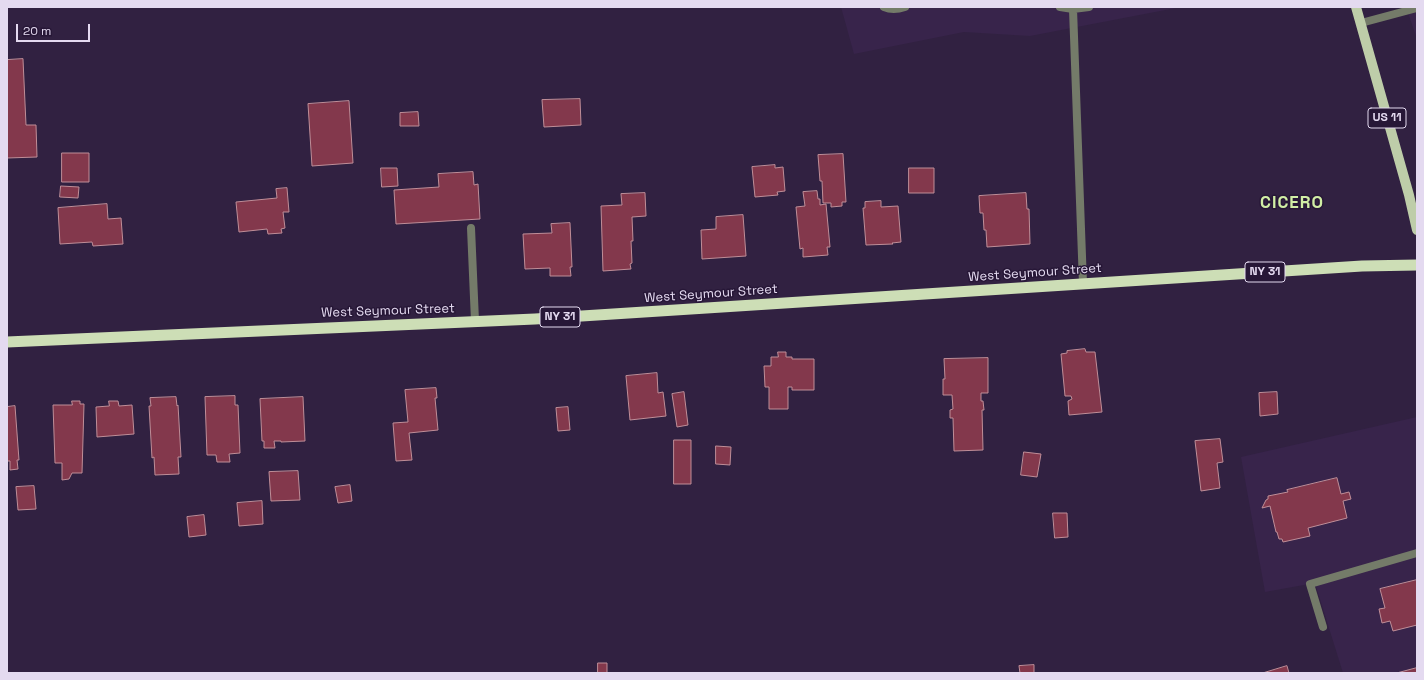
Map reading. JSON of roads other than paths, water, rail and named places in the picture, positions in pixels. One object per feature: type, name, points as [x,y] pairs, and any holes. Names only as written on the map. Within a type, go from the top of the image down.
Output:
[{"type":"highway","name":"West Seymour Street","points":[[7,342],[535,319],[1362,266],[1417,265]]},
{"type":"main road","name":"US 11","points":[[1356,7],[1409,195],[1417,230]]},
{"type":"lane","points":[[884,7],[888,9],[898,9],[905,7]]},
{"type":"lane","points":[[1060,7],[1073,9],[1089,7]]},
{"type":"lane","points":[[1361,23],[1417,8]]},
{"type":"lane","points":[[1073,9],[1083,284]]},
{"type":"lane","points":[[471,228],[475,321]]},
{"type":"lane","points":[[1323,627],[1310,584],[1417,553]]},
{"type":"district","name":"CICERO","points":[[1292,203]]}]
